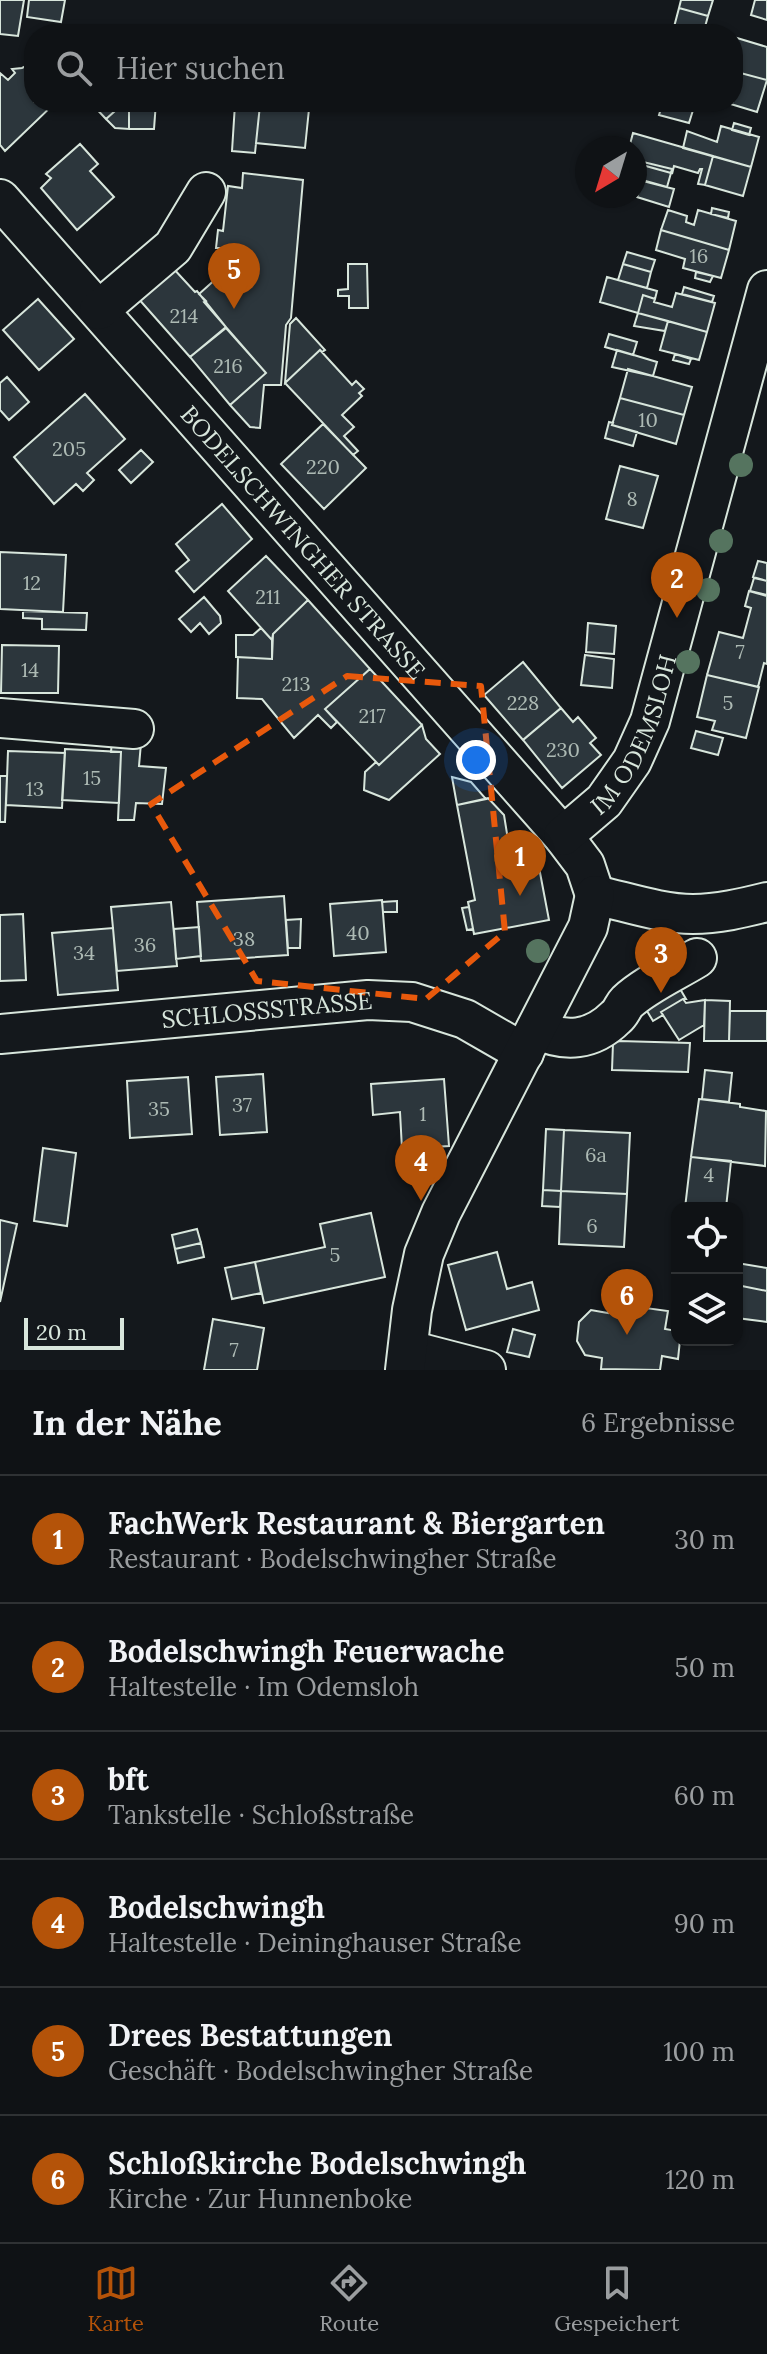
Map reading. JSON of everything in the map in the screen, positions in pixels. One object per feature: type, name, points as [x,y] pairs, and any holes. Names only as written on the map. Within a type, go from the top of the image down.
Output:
[{"type":"street","points":[[99,310],[173,247],[206,192]]},
{"type":"street","name":"BODELSCHWINGHER STRASSE","points":[[8,224],[99,310],[563,836],[585,865],[595,895]]},
{"type":"street","name":"IM ODEMSLOH","points":[[563,836],[604,801],[632,761],[650,721],[767,290]]},
{"type":"street","points":[[0,718],[134,729]]},
{"type":"street","points":[[486,1370],[407,1360],[412,1310],[424,1254],[441,1213],[588,927],[595,895],[676,913],[694,914],[767,902]]},
{"type":"street","name":"SCHLOSSSTRASSE","points":[[0,1034],[368,1000],[412,1002],[530,1041],[572,1039],[589,1036],[617,1017],[640,1015],[699,979],[694,914]]},
{"type":"highlighted area","points":[[347,676],[481,686],[505,932],[426,999],[257,981],[151,804]]},
{"type":"building","points":[[0,0],[24,0],[18,36],[0,34]]},
{"type":"building","points":[[29,0],[65,0],[61,22],[27,17]]},
{"type":"building","points":[[681,0],[713,0],[708,16],[679,8]]},
{"type":"building","points":[[755,0],[767,0],[767,20],[751,15]]},
{"type":"building","points":[[679,8],[708,16],[706,24],[675,24]]},
{"type":"building","points":[[743,40],[767,47],[767,80],[743,74]]},
{"type":"building","points":[[22,68],[24,112],[46,112],[5,151],[0,145],[0,73],[8,80],[15,73],[12,69]]},
{"type":"building","points":[[743,74],[767,80],[757,112],[743,108]]},
{"type":"building","points":[[99,112],[114,112],[106,119]]},
{"type":"building","points":[[114,112],[129,112],[129,129],[115,128],[106,119]]},
{"type":"building","points":[[129,112],[155,112],[154,129],[129,129]]},
{"type":"building","points":[[234,112],[259,112],[255,153],[232,151]]},
{"type":"building","points":[[259,112],[309,112],[305,148],[256,143]]},
{"type":"building","points":[[660,112],[692,112],[689,123],[659,115]]},
{"type":"building","points":[[734,123],[751,128],[749,135],[732,130]]},
{"type":"building","points":[[721,126],[759,137],[751,167],[683,148],[687,131],[717,142]]},
{"type":"building","points":[[647,137],[713,156],[705,185],[698,184],[702,169],[698,173],[674,166],[672,174],[672,169],[647,163]]},
{"type":"building","points":[[80,144],[98,164],[90,171],[114,197],[77,230],[41,188],[51,178],[46,174]]},
{"type":"building","points":[[713,156],[751,167],[743,196],[705,185]]},
{"type":"building","points":[[647,163],[672,169],[671,173],[647,166]]},
{"type":"building","points":[[647,166],[671,173],[667,187],[647,181]]},
{"type":"building","points":[[243,173],[303,180],[291,318],[286,325],[281,385],[264,385],[260,428],[250,427],[230,405],[266,373],[199,294],[228,268],[222,260],[222,248],[216,248],[218,230],[223,231],[228,186],[242,188]]},
{"type":"building","points":[[647,182],[674,189],[669,207],[647,200]]},
{"type":"building","points":[[712,208],[729,212],[728,218],[711,214]]},
{"type":"building","points":[[668,210],[687,216],[686,222],[694,225],[698,210],[736,221],[729,250],[661,230]]},
{"type":"building","points":[[661,230],[729,250],[721,278],[683,268],[685,259],[656,250]]},
{"type":"building","points":[[627,252],[655,260],[651,272],[623,264]]},
{"type":"building","points":[[348,264],[367,264],[368,308],[349,308],[349,296],[338,296],[338,290],[348,289]]},
{"type":"building","points":[[623,264],[651,272],[647,288],[618,280]]},
{"type":"building","points":[[172,267],[197,291],[226,327],[190,357],[137,297]]},
{"type":"building","points":[[696,272],[713,276],[710,282],[695,278]]},
{"type":"building","points":[[607,277],[657,291],[655,299],[643,295],[638,313],[600,302]]},
{"type":"building","points":[[684,287],[714,296],[712,302],[682,294]]},
{"type":"building","points":[[676,293],[715,303],[707,332],[638,313],[643,295],[672,307]]},
{"type":"building","points":[[38,299],[74,339],[39,370],[3,330]]},
{"type":"building","points":[[638,313],[668,321],[665,331],[634,326]]},
{"type":"building","points":[[296,318],[325,350],[320,350],[285,383],[290,324]]},
{"type":"building","points":[[668,321],[707,332],[699,360],[660,350]]},
{"type":"building","points":[[226,328],[266,373],[230,405],[190,357]]},
{"type":"building","points":[[609,334],[637,342],[633,355],[605,347]]},
{"type":"building","points":[[320,350],[352,385],[356,381],[364,389],[359,393],[362,396],[342,415],[354,427],[344,436],[358,451],[353,455],[285,383]]},
{"type":"building","points":[[617,350],[657,362],[653,376],[612,367]]},
{"type":"building","points":[[675,354],[691,359],[689,364],[673,360]]},
{"type":"building","points":[[628,369],[692,387],[684,415],[620,398]]},
{"type":"building","points":[[7,377],[29,402],[9,420],[0,410],[0,383]]},
{"type":"building","points":[[85,394],[125,439],[87,473],[94,480],[83,491],[76,484],[54,504],[14,457]]},
{"type":"building","points":[[620,398],[684,415],[676,444],[612,425]]},
{"type":"building","points":[[609,422],[637,432],[633,446],[605,438]]},
{"type":"building","points":[[323,424],[366,468],[324,509],[281,464]]},
{"type":"building","points":[[141,450],[153,462],[131,483],[119,470]]},
{"type":"building","points":[[620,466],[658,476],[643,528],[606,519]]},
{"type":"building","points":[[222,504],[252,539],[194,592],[176,571],[189,560],[176,544]]},
{"type":"building","points":[[0,552],[66,555],[63,612],[0,609]]},
{"type":"building","points":[[266,556],[308,600],[273,634],[272,640],[228,591]]},
{"type":"building","points":[[758,561],[767,563],[767,581],[753,577]]},
{"type":"building","points":[[754,578],[767,581],[767,595],[750,591]]},
{"type":"building","points":[[749,591],[767,596],[767,664],[764,663],[758,687],[707,675],[719,632],[743,638],[751,608],[745,606]]},
{"type":"building","points":[[204,597],[220,616],[221,623],[209,634],[200,623],[191,632],[179,619]]},
{"type":"building","points":[[308,600],[370,669],[325,709],[337,722],[331,728],[318,715],[294,738],[262,699],[237,698],[238,657],[272,659],[273,634]]},
{"type":"building","points":[[23,611],[87,613],[86,630],[42,629],[42,619],[23,618]]},
{"type":"building","points":[[588,623],[616,626],[614,654],[586,652]]},
{"type":"building","points":[[261,628],[272,640],[272,659],[236,657],[236,635],[253,635]]},
{"type":"building","points":[[2,645],[59,646],[58,693],[1,693]]},
{"type":"building","points":[[585,655],[614,659],[612,688],[581,685]]},
{"type":"building","points":[[523,662],[561,708],[523,740],[484,695]]},
{"type":"building","points":[[370,669],[422,725],[379,765],[325,709]]},
{"type":"building","points":[[707,675],[759,687],[746,738],[712,730],[715,721],[697,717]]},
{"type":"building","points":[[561,708],[573,722],[578,717],[596,738],[590,743],[601,755],[562,788],[523,740]]},
{"type":"building","points":[[422,725],[426,739],[440,754],[389,800],[364,790],[365,772],[376,762],[379,765]]},
{"type":"building","points":[[696,731],[723,738],[718,755],[691,748]]},
{"type":"building","points":[[112,741],[141,743],[139,766],[166,768],[162,804],[136,803],[134,820],[118,820],[121,752],[111,752]]},
{"type":"building","points":[[65,749],[121,752],[119,803],[62,800]]},
{"type":"building","points":[[8,751],[65,753],[62,808],[6,805]]},
{"type":"building","points":[[0,776],[7,776],[5,822],[0,822]]},
{"type":"building","points":[[452,777],[471,782],[486,799],[457,805]]},
{"type":"building","points":[[488,798],[504,815],[509,846],[534,841],[549,920],[474,934],[468,902],[475,900],[457,805]]},
{"type":"building","points":[[284,896],[288,955],[201,961],[197,902]]},
{"type":"building","points":[[382,900],[386,952],[334,956],[330,904]]},
{"type":"building","points":[[397,901],[397,912],[383,912],[382,902]]},
{"type":"building","points":[[171,902],[177,966],[117,971],[111,907]]},
{"type":"building","points":[[469,907],[473,929],[467,930],[462,908]]},
{"type":"building","points":[[23,914],[26,980],[0,981],[0,915]]},
{"type":"building","points":[[301,919],[300,948],[288,948],[286,920]]},
{"type":"building","points":[[199,927],[201,956],[176,959],[174,929]]},
{"type":"building","points":[[113,928],[118,990],[58,995],[52,933]]},
{"type":"building","points":[[666,965],[686,999],[661,1012],[663,1015],[653,1021],[632,986]]},
{"type":"building","points":[[683,999],[686,1003],[705,1000],[704,1025],[679,1040],[661,1012]]},
{"type":"building","points":[[705,1000],[730,1001],[729,1041],[704,1041]]},
{"type":"building","points":[[730,1011],[767,1011],[767,1041],[729,1041]]},
{"type":"building","points":[[613,1043],[690,1043],[688,1072],[612,1070]]},
{"type":"building","points":[[705,1070],[732,1073],[729,1102],[702,1099]]},
{"type":"building","points":[[263,1074],[267,1132],[220,1135],[216,1077]]},
{"type":"building","points":[[188,1077],[192,1134],[130,1138],[127,1081]]},
{"type":"building","points":[[444,1079],[449,1146],[402,1149],[400,1112],[373,1115],[371,1084]]},
{"type":"building","points":[[699,1099],[766,1111],[765,1166],[691,1157]]},
{"type":"building","points":[[546,1129],[564,1130],[561,1191],[543,1190]]},
{"type":"building","points":[[564,1130],[630,1133],[627,1194],[561,1191]]},
{"type":"building","points":[[43,1148],[76,1153],[67,1226],[34,1221]]},
{"type":"building","points":[[691,1157],[731,1161],[727,1202],[686,1202]]},
{"type":"building","points":[[543,1190],[561,1191],[560,1207],[542,1206]]},
{"type":"building","points":[[561,1191],[627,1194],[624,1247],[559,1244]]},
{"type":"building","points":[[371,1213],[385,1277],[264,1303],[255,1262],[325,1247],[320,1224]]},
{"type":"building","points":[[0,1220],[17,1224],[0,1302]]},
{"type":"building","points":[[197,1229],[201,1243],[175,1249],[172,1235]]},
{"type":"building","points":[[201,1243],[204,1257],[178,1263],[175,1249]]},
{"type":"building","points":[[497,1252],[507,1289],[532,1282],[539,1310],[466,1330],[448,1265]]},
{"type":"building","points":[[255,1262],[261,1293],[232,1299],[225,1268]]},
{"type":"building","points":[[743,1264],[767,1268],[767,1291],[743,1286]]},
{"type":"building","points":[[743,1286],[767,1291],[767,1322],[743,1319]]},
{"type":"building","points":[[609,1303],[668,1311],[665,1329],[671,1330],[671,1346],[679,1346],[678,1359],[662,1356],[660,1370],[601,1369],[602,1358],[585,1355],[577,1341],[579,1322],[591,1310],[608,1313]]},
{"type":"building","points":[[213,1319],[264,1328],[257,1370],[204,1370]]},
{"type":"building","points":[[513,1329],[535,1335],[529,1357],[507,1352]]},
{"type":"place","name":"Drees Bestattungen","points":[[234,309]]},
{"type":"place","name":"Bodelschwingh Feuerwache","points":[[677,618]]},
{"type":"place","name":"FachWerk Restaurant & Biergarten","points":[[520,896]]},
{"type":"place","name":"bft","points":[[661,993]]},
{"type":"place","name":"Bodelschwingh","points":[[421,1201]]},
{"type":"place","name":"Schloßkirche Bodelschwingh","points":[[627,1335]]}]
